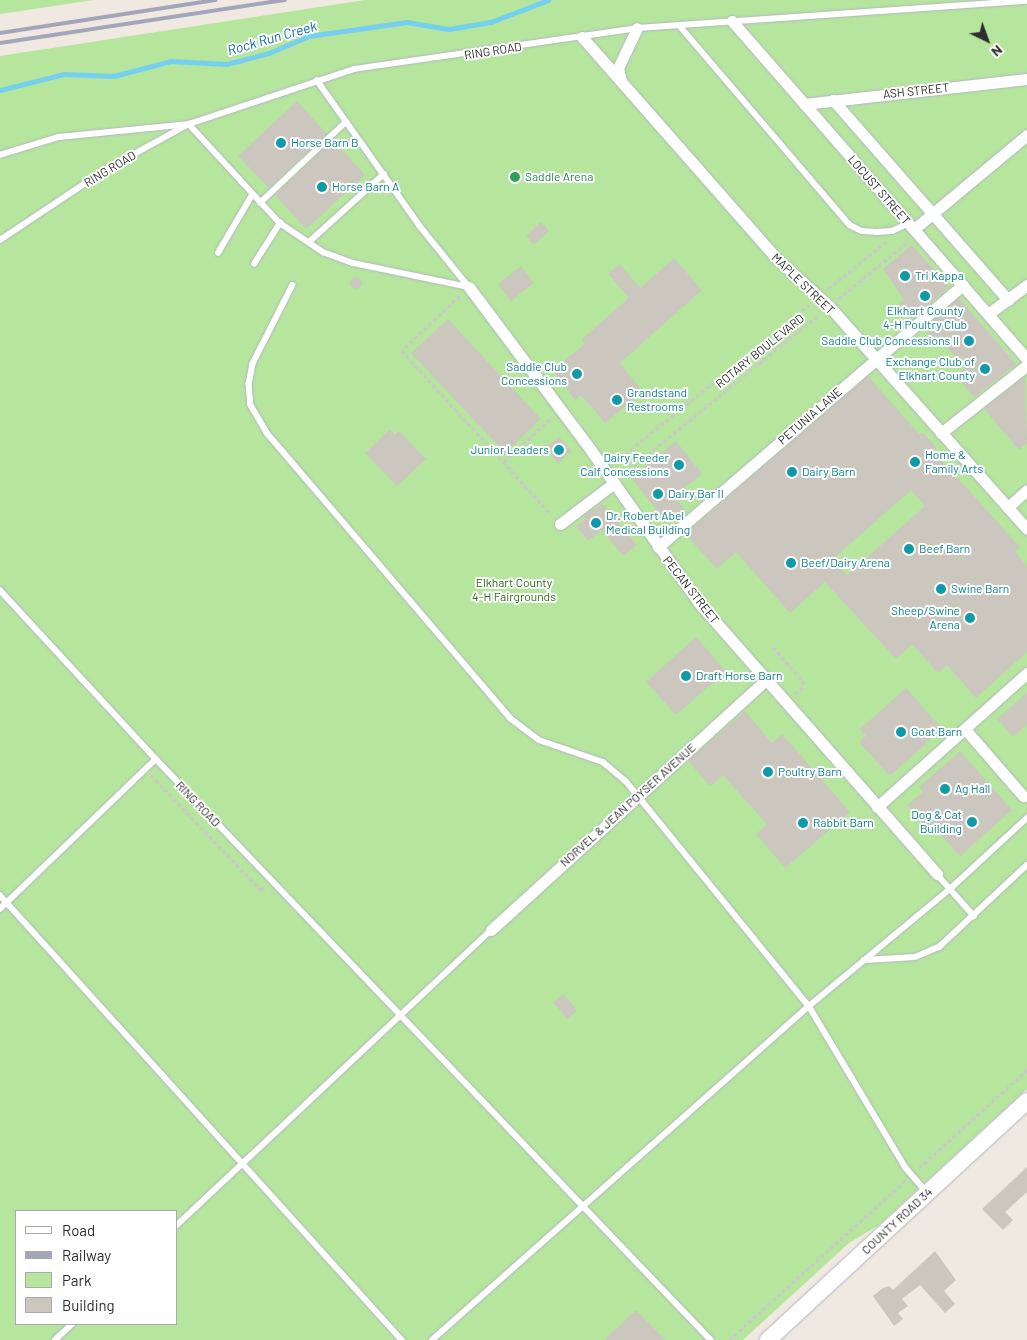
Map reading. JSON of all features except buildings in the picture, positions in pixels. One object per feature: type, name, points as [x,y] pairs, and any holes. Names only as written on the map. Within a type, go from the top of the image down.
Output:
[{"type":"street","name":"LOCUST STREET","points":[[732,21],[1027,359]]},
{"type":"street","points":[[621,82],[618,68],[637,28]]},
{"type":"street","name":"MAPLE STREET","points":[[582,37],[775,257],[819,296],[1027,529]]},
{"type":"street","name":"ASH STREET","points":[[804,104],[1027,78]]},
{"type":"street","points":[[833,100],[1008,300]]},
{"type":"street","points":[[913,229],[1027,135]]},
{"type":"street","name":"PETUNIA LANE","points":[[658,547],[963,285]]},
{"type":"street","points":[[988,314],[1027,285]]},
{"type":"street","name":"PECAN STREET","points":[[469,287],[606,470],[658,547],[699,603],[877,808],[937,874]]},
{"type":"street","points":[[941,433],[1027,365]]},
{"type":"street","points":[[560,524],[614,482]]},
{"type":"street","points":[[1008,507],[1027,490]]},
{"type":"street","points":[[877,808],[1027,673]]},
{"type":"street","name":"NORVEL & JEAN POYSER AVENUE","points":[[491,930],[637,795],[766,680]]},
{"type":"street","points":[[965,729],[1025,798]]},
{"type":"street","name":"COUNTY ROAD 34","points":[[768,1340],[1027,1101]]},
{"type":"lane","name":"RING ROAD","points":[[0,240],[107,169],[189,124],[317,80],[354,70],[637,28],[1027,1]]},
{"type":"lane","points":[[679,24],[850,225],[862,231],[877,232],[913,229]]},
{"type":"lane","points":[[317,80],[420,226],[469,287]]},
{"type":"lane","points":[[260,203],[346,122]]},
{"type":"lane","points":[[0,155],[59,137],[189,124],[252,195],[280,223],[323,252],[353,263],[469,287]]},
{"type":"lane","points":[[309,242],[384,174]]},
{"type":"lane","points":[[218,253],[252,195]]},
{"type":"lane","points":[[254,264],[280,223]]},
{"type":"lane","points":[[293,285],[253,364],[249,384],[251,405],[267,433],[510,718],[539,740],[603,762],[637,795],[809,1006],[912,1175],[928,1192]]},
{"type":"lane","name":"RING ROAD","points":[[0,590],[156,759],[711,1340]]},
{"type":"lane","points":[[0,909],[156,759]]},
{"type":"lane","points":[[432,1340],[582,1205],[809,1006],[950,889],[1027,818]]},
{"type":"lane","points":[[864,960],[903,959],[926,953],[953,937],[1027,865]]},
{"type":"lane","points":[[937,874],[974,916]]},
{"type":"lane","points":[[0,894],[241,1165],[402,1340]]},
{"type":"lane","points":[[178,1224],[491,930]]},
{"type":"lane","points":[[55,1340],[71,1325]]},
{"type":"path","points":[[606,470],[819,296],[913,229]]},
{"type":"path","name":"ROTARY BOULEVARD","points":[[614,482],[828,306],[913,229]]},
{"type":"path","points":[[469,287],[402,351],[553,516],[560,509]]},
{"type":"path","points":[[504,462],[561,409]]},
{"type":"path","points":[[773,647],[804,684],[786,703]]},
{"type":"path","points":[[146,769],[261,890],[272,881]]},
{"type":"path","points":[[729,1340],[1027,1070]]},
{"type":"green space","points":[[0,0],[94,0],[0,14]]},
{"type":"green space","name":"Elkhart County 4-H Fairgrounds","points":[[365,0],[1027,0],[1027,1089],[879,1225],[849,1243],[743,1340],[0,1340],[0,56]]},
{"type":"waterway","name":"Rock Run Creek","points":[[0,90],[64,74],[114,76],[171,61],[227,64],[269,53],[309,36],[407,22],[449,29],[491,22],[548,0]]},
{"type":"railway","points":[[0,33],[215,0]]},
{"type":"railway","points":[[0,43],[285,0]]},
{"type":"place","name":"Horse Barn B","points":[[281,143]]},
{"type":"place","name":"Saddle Arena","points":[[515,177]]},
{"type":"place","name":"Horse Barn A","points":[[322,187]]},
{"type":"place","name":"Tri Kappa","points":[[905,276]]},
{"type":"place","name":"Elkhart County 4-H Poultry Club","points":[[925,296]]},
{"type":"place","name":"Saddle Club Concessions II","points":[[969,341]]},
{"type":"place","name":"Exchange Club of Elkhart County","points":[[985,369]]},
{"type":"place","name":"Saddle Club Concessions","points":[[577,374]]},
{"type":"place","name":"Grandstand Restrooms","points":[[617,400]]},
{"type":"place","name":"Junior Leaders","points":[[559,450]]},
{"type":"place","name":"Home & Family Arts","points":[[915,462]]},
{"type":"place","name":"Dairy Feeder Calf Concessions","points":[[679,465]]},
{"type":"place","name":"Dairy Barn","points":[[792,472]]},
{"type":"place","name":"Dairy Bar II","points":[[658,494]]},
{"type":"place","name":"Dr. Robert Abel Medical Building","points":[[596,523]]},
{"type":"place","name":"Beef Barn","points":[[909,549]]},
{"type":"place","name":"Beef/Dairy Arena","points":[[791,563]]},
{"type":"place","name":"Swine Barn","points":[[941,589]]},
{"type":"place","name":"Sheep/Swine Arena","points":[[970,618]]},
{"type":"place","name":"Draft Horse Barn","points":[[686,676]]},
{"type":"place","name":"Goat Barn","points":[[901,732]]},
{"type":"place","name":"Poultry Barn","points":[[768,772]]},
{"type":"place","name":"Ag Hall","points":[[945,789]]},
{"type":"place","name":"Dog & Cat Building","points":[[972,822]]},
{"type":"place","name":"Rabbit Barn","points":[[803,823]]}]
